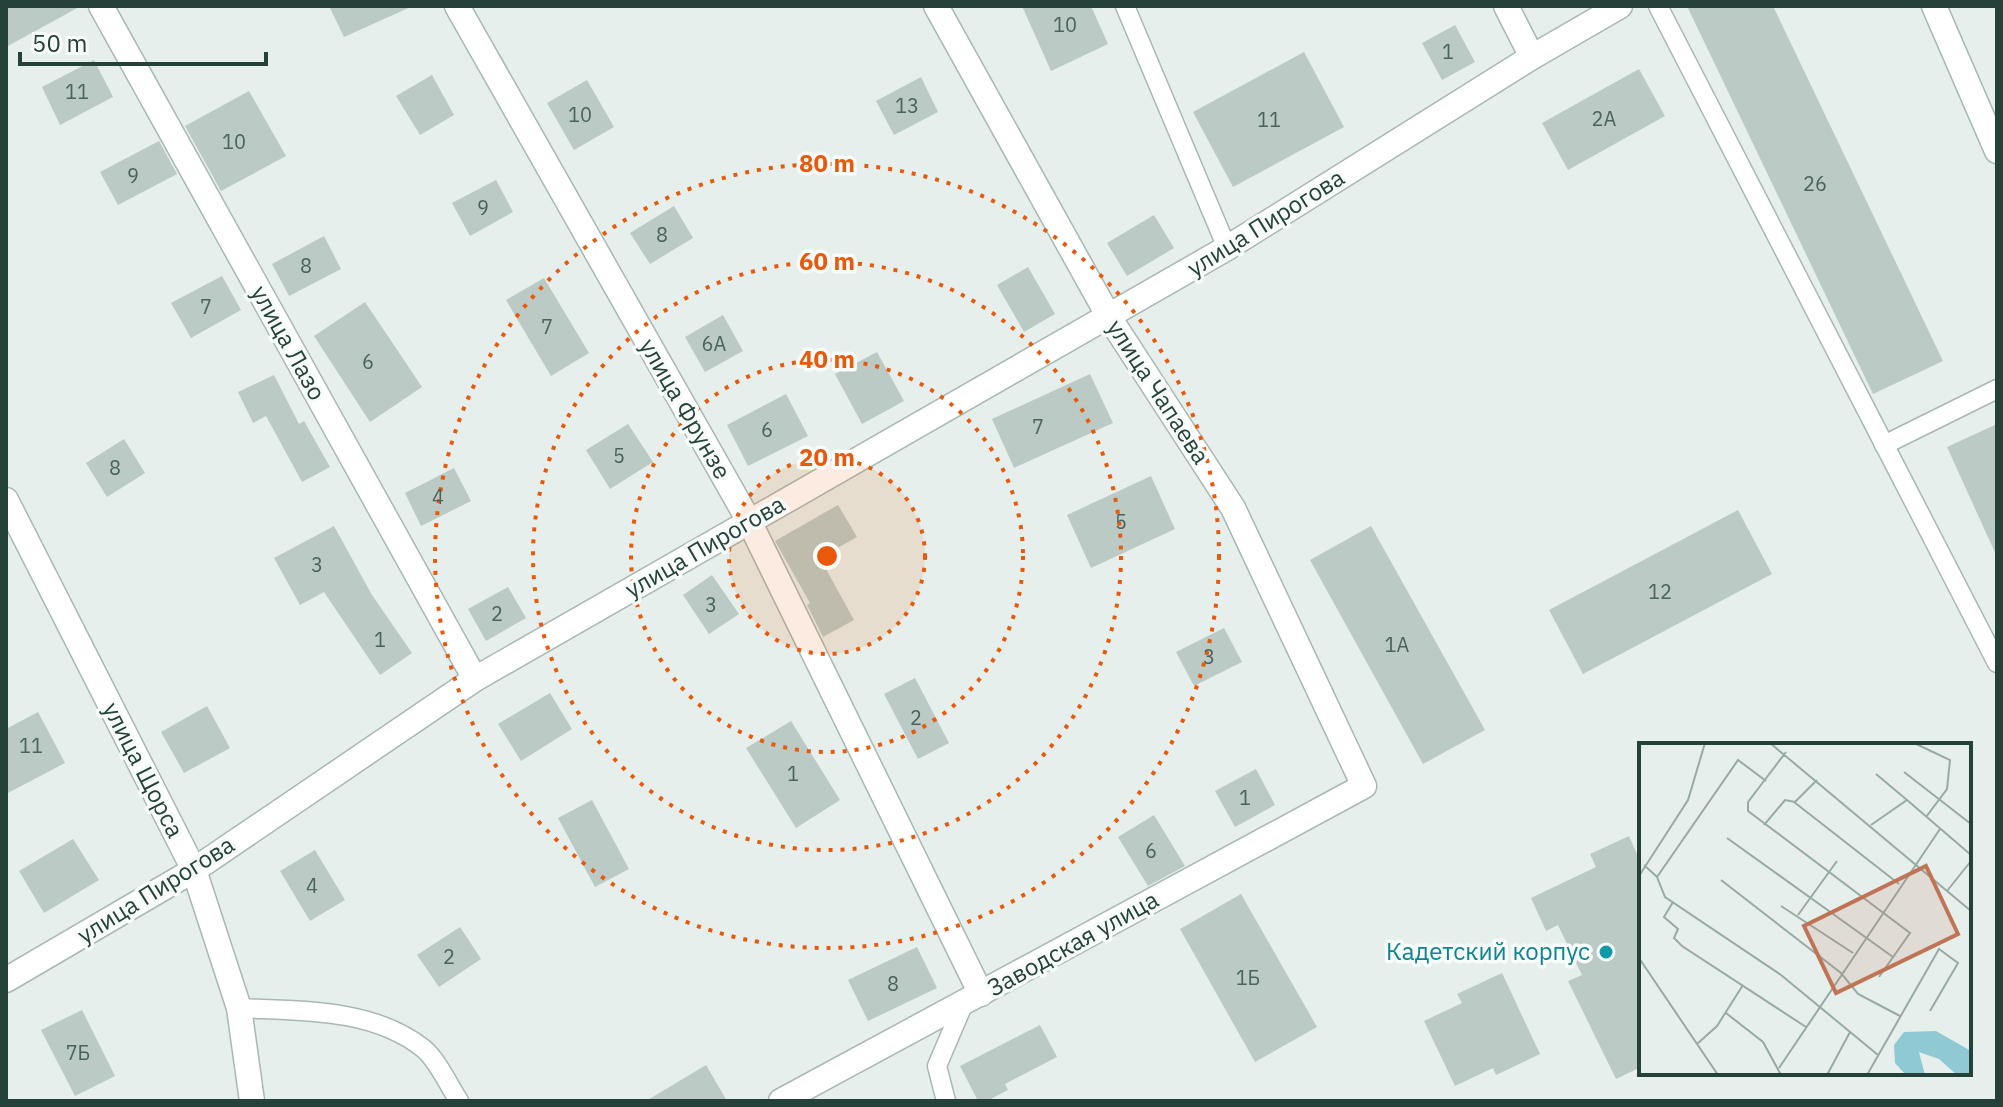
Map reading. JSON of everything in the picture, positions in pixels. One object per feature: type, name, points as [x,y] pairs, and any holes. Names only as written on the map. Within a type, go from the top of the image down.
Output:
[{"type":"street","name":"улица Лазо","points":[[101,6],[475,679]]},
{"type":"street","name":"улица Фрунзе","points":[[457,6],[749,521],[972,999]]},
{"type":"street","name":"улица Чапаева","points":[[936,6],[1109,317],[1233,508],[1364,786]]},
{"type":"street","points":[[1506,6],[1532,57]]},
{"type":"street","name":"улица Пирогова","points":[[6,980],[194,870],[475,679],[1227,248],[1532,57],[1620,6]]},
{"type":"street","points":[[1934,6],[1997,151]]},
{"type":"street","name":"улица Щорса","points":[[6,500],[194,870],[239,1008],[252,1101]]},
{"type":"street","name":"Заводская улица","points":[[781,1101],[1364,786]]},
{"type":"lane","points":[[1125,6],[1227,248]]},
{"type":"lane","points":[[1658,6],[1997,663]]},
{"type":"lane","points":[[1884,445],[1997,389]]},
{"type":"lane","points":[[946,1101],[937,1066],[972,999]]},
{"type":"lane","points":[[239,1008],[325,1013],[382,1025],[426,1050],[459,1101]]},
{"type":"building","points":[[6,6],[81,6],[6,47]]},
{"type":"building","points":[[329,6],[413,6],[344,37]]},
{"type":"building","points":[[1022,6],[1091,6],[1108,44],[1051,71]]},
{"type":"building","points":[[1687,6],[1773,6],[1943,361],[1873,394]]},
{"type":"building","points":[[1455,25],[1475,62],[1442,80],[1422,43]]},
{"type":"building","points":[[1304,52],[1344,127],[1233,187],[1193,112]]},
{"type":"building","points":[[94,60],[113,97],[60,125],[42,87]]},
{"type":"building","points":[[1639,69],[1665,116],[1568,170],[1542,123]]},
{"type":"building","points":[[432,75],[454,115],[420,135],[396,96]]},
{"type":"building","points":[[921,77],[938,112],[894,135],[876,101]]},
{"type":"building","points":[[587,80],[614,127],[574,150],[547,103]]},
{"type":"building","points":[[249,91],[286,156],[221,191],[185,126]]},
{"type":"building","points":[[159,141],[177,174],[118,205],[100,172]]},
{"type":"building","points":[[496,180],[513,212],[470,236],[452,203]]},
{"type":"building","points":[[674,206],[693,238],[650,264],[630,233]]},
{"type":"building","points":[[1154,215],[1174,248],[1127,276],[1107,243]]},
{"type":"building","points":[[324,236],[341,269],[289,296],[272,264]]},
{"type":"building","points":[[1028,267],[1055,314],[1024,332],[997,285]]},
{"type":"building","points":[[222,276],[241,310],[191,338],[171,303]]},
{"type":"building","points":[[544,278],[589,353],[551,376],[506,300]]},
{"type":"building","points":[[365,302],[422,387],[370,422],[314,336]]},
{"type":"building","points":[[723,315],[743,351],[705,372],[685,337]]},
{"type":"building","points":[[877,352],[904,401],[862,424],[835,374]]},
{"type":"building","points":[[1090,374],[1113,423],[1014,468],[992,419]]},
{"type":"building","points":[[274,375],[299,424],[304,421],[330,467],[302,482],[266,416],[253,423],[238,392]]},
{"type":"building","points":[[786,394],[808,436],[748,466],[727,425]]},
{"type":"building","points":[[628,424],[653,462],[610,489],[586,450]]},
{"type":"building","points":[[1997,424],[1997,557],[1947,447]]},
{"type":"building","points":[[124,439],[145,473],[107,497],[86,463]]},
{"type":"building","points":[[454,468],[471,501],[421,526],[405,493]]},
{"type":"building","points":[[1151,476],[1175,529],[1091,568],[1067,515]]},
{"type":"building","points":[[838,505],[857,537],[820,558],[854,620],[823,637],[807,605],[810,603],[775,541]]},
{"type":"building","points":[[1738,510],[1772,574],[1583,674],[1549,610]]},
{"type":"building","points":[[334,526],[372,595],[412,653],[380,675],[324,592],[300,605],[274,558]]},
{"type":"building","points":[[1371,526],[1485,730],[1423,764],[1310,560]]},
{"type":"building","points":[[712,575],[739,614],[709,634],[683,595]]},
{"type":"building","points":[[508,587],[526,618],[486,641],[468,609]]},
{"type":"building","points":[[1224,628],[1242,662],[1194,686],[1176,652]]},
{"type":"building","points":[[915,678],[949,743],[918,759],[884,694]]},
{"type":"building","points":[[550,693],[572,729],[521,761],[498,724]]},
{"type":"building","points":[[207,706],[230,748],[184,773],[161,732]]},
{"type":"building","points":[[38,712],[65,763],[6,794],[6,729]]},
{"type":"building","points":[[791,721],[840,800],[796,828],[746,748]]},
{"type":"building","points":[[1256,769],[1275,805],[1235,827],[1215,791]]},
{"type":"building","points":[[592,800],[629,869],[595,887],[558,818]]},
{"type":"building","points":[[1154,815],[1185,866],[1148,886],[1118,837]]},
{"type":"building","name":"Кадетский корпус","points":[[1629,836],[1639,858],[1639,1068],[1616,1079],[1568,981],[1582,975],[1558,925],[1546,931],[1531,898],[1596,867],[1590,854]]},
{"type":"building","points":[[73,839],[99,880],[44,913],[19,871]]},
{"type":"building","points":[[315,850],[345,900],[310,921],[280,871]]},
{"type":"building","points":[[1241,894],[1317,1027],[1255,1062],[1180,929]]},
{"type":"building","points":[[460,927],[481,959],[439,987],[417,955]]},
{"type":"building","points":[[917,947],[937,988],[868,1021],[848,980]]},
{"type":"building","points":[[1502,973],[1540,1054],[1496,1075],[1493,1068],[1455,1086],[1424,1021],[1462,1003],[1457,994]]},
{"type":"building","points":[[82,1010],[115,1076],[75,1096],[41,1030]]},
{"type":"building","points":[[1040,1025],[1057,1057],[1005,1084],[1008,1090],[987,1101],[978,1101],[960,1066]]},
{"type":"building","points":[[706,1065],[727,1101],[646,1101]]},
{"type":"place","name":"Кадетский корпус","points":[[1606,952]]}]
